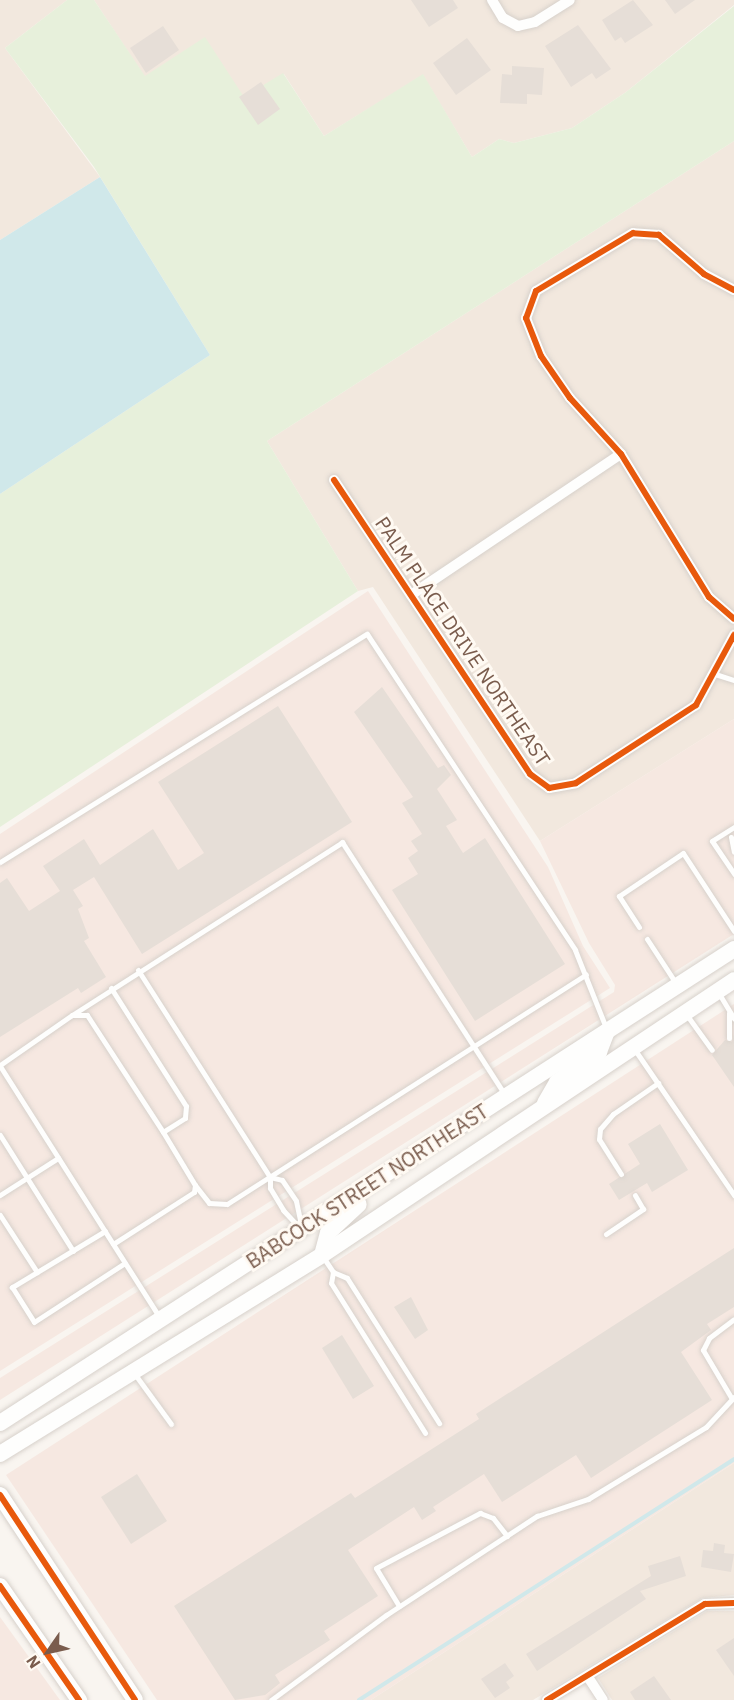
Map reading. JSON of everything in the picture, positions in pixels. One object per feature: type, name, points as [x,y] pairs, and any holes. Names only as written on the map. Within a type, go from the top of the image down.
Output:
[{"type":"main road","name":"BABCOCK STREET NORTHEAST","points":[[0,1424],[734,949]]},
{"type":"main road","name":"BABCOCK STREET NORTHEAST","points":[[0,1454],[322,1255],[734,980]]},
{"type":"main road","points":[[633,1046],[637,1021],[675,987]]},
{"type":"main road","points":[[543,1106],[557,1082],[599,1052],[607,1031]]},
{"type":"main road","points":[[322,1255],[328,1233],[344,1214],[389,1184],[414,1156]]},
{"type":"main road","points":[[0,1495],[135,1700]]},
{"type":"main road","points":[[0,1586],[79,1700]]},
{"type":"street","points":[[492,0],[503,18],[518,26],[535,22],[570,0]]},
{"type":"street","points":[[734,290],[704,274],[659,235],[633,233],[536,291],[526,318],[541,356],[570,398],[621,454],[709,597],[734,619]]},
{"type":"street","name":"PALM PLACE DRIVE NORTHEAST","points":[[411,596],[621,454]]},
{"type":"street","name":"PALM PLACE DRIVE NORTHEAST","points":[[334,480],[530,774],[549,788],[576,783],[696,705],[715,674],[734,635]]},
{"type":"street","points":[[547,1700],[705,1604],[734,1603]]},
{"type":"street","points":[[588,1677],[603,1700]]},
{"type":"lane","points":[[0,862],[367,634],[586,974],[607,1031]]},
{"type":"lane","points":[[715,674],[734,680]]},
{"type":"lane","points":[[734,827],[712,841],[734,874]]},
{"type":"lane","points":[[727,831],[733,838],[734,852]]},
{"type":"lane","points":[[161,1320],[0,1065],[138,970],[342,842],[506,1097]]},
{"type":"lane","points":[[639,927],[619,896],[683,853],[734,931]]},
{"type":"lane","points":[[647,939],[675,987]]},
{"type":"lane","points":[[138,970],[270,1178],[270,1188],[301,1229]]},
{"type":"lane","points":[[72,1015],[87,1016],[195,1185],[209,1203],[227,1204],[474,1048],[586,974]]},
{"type":"lane","points":[[111,988],[186,1106],[185,1118],[163,1132]]},
{"type":"lane","points":[[717,991],[734,1019]]},
{"type":"lane","points":[[729,1011],[729,1038]]},
{"type":"lane","points":[[685,1012],[702,1040],[712,1050]]},
{"type":"lane","points":[[633,1046],[734,1195]]},
{"type":"lane","points":[[621,1174],[599,1139],[600,1129],[613,1114],[658,1083]]},
{"type":"lane","points":[[0,1135],[73,1251]]},
{"type":"lane","points":[[0,1195],[58,1158]]},
{"type":"lane","points":[[270,1178],[282,1180],[296,1201],[301,1229]]},
{"type":"lane","points":[[113,1244],[194,1192],[195,1185]]},
{"type":"lane","points":[[606,1234],[643,1209],[635,1195]]},
{"type":"lane","points":[[0,1215],[37,1272]]},
{"type":"lane","points":[[105,1231],[12,1287],[34,1322],[125,1263]]},
{"type":"lane","points":[[322,1255],[333,1272],[346,1278],[439,1424]]},
{"type":"lane","points":[[333,1272],[331,1283],[425,1433]]},
{"type":"lane","points":[[271,1700],[399,1606],[507,1536],[555,1508],[588,1499],[706,1427],[733,1398],[702,1350],[709,1338],[734,1319]]},
{"type":"lane","points":[[133,1371],[171,1424]]},
{"type":"lane","points":[[399,1606],[376,1568],[480,1513],[493,1518],[507,1536]]},
{"type":"shaded area","points":[[0,0],[67,0],[5,48],[100,177],[0,240]]},
{"type":"shaded area","points":[[94,0],[734,0],[734,5],[626,92],[572,128],[514,143],[499,139],[472,157],[423,75],[324,136],[284,74],[244,97],[145,77]]},
{"type":"shaded area","points":[[734,141],[734,719],[540,841],[373,587],[358,591],[267,441]]},
{"type":"shaded area","points":[[368,591],[548,867],[583,946],[610,988],[0,1371],[0,834]]},
{"type":"shaded area","points":[[734,719],[734,934],[0,1400],[0,1378],[614,992],[615,985],[589,943],[540,841]]},
{"type":"shaded area","points":[[734,1004],[734,1463],[371,1700],[157,1700],[6,1475]]},
{"type":"shaded area","points":[[734,1463],[734,1595],[702,1598],[533,1700],[371,1700]]},
{"type":"shaded area","points":[[707,1611],[734,1611],[734,1700],[612,1700],[598,1678]]},
{"type":"shaded area","points":[[0,1617],[60,1700],[0,1700]]},
{"type":"green space","points":[[67,0],[94,0],[145,76],[205,37],[244,97],[283,73],[324,136],[423,74],[472,157],[499,139],[514,143],[572,128],[626,92],[734,6],[734,141],[267,441],[358,591],[0,827],[0,494],[210,355],[94,167],[5,48]]},
{"type":"water","points":[[100,177],[210,355],[0,494],[0,240]]},
{"type":"building","points":[[411,0],[453,0],[458,8],[429,27]]},
{"type":"building","points":[[633,0],[653,25],[625,43],[621,37],[615,41],[602,20]]},
{"type":"building","points":[[665,0],[695,0],[675,14]]},
{"type":"building","points":[[578,25],[611,69],[596,79],[592,73],[571,87],[545,46]]},
{"type":"building","points":[[163,26],[179,50],[146,73],[130,48]]},
{"type":"building","points":[[467,38],[491,70],[456,95],[433,63]]},
{"type":"building","points":[[512,66],[544,68],[542,95],[527,94],[527,104],[500,103],[502,74],[512,75]]},
{"type":"building","points":[[261,82],[280,109],[258,125],[239,97]]},
{"type":"building","points":[[382,687],[438,768],[444,765],[451,775],[437,789],[457,820],[446,826],[463,853],[485,838],[565,964],[475,1021],[392,890],[418,874],[408,858],[418,851],[411,841],[422,834],[402,803],[413,797],[354,712]]},
{"type":"building","points":[[278,706],[352,822],[142,954],[94,877],[73,890],[83,906],[78,909],[89,938],[84,941],[106,977],[81,993],[78,988],[0,1037],[0,883],[7,878],[29,911],[60,891],[43,866],[84,839],[100,865],[153,829],[178,870],[204,853],[158,782]]},
{"type":"building","points":[[734,1034],[734,1087],[712,1055],[725,1040],[732,1042]]},
{"type":"building","points":[[660,1124],[688,1170],[652,1192],[647,1183],[619,1200],[609,1184],[640,1164],[628,1144]]},
{"type":"building","points":[[734,1248],[734,1307],[707,1324],[711,1330],[681,1352],[712,1400],[591,1478],[576,1455],[502,1502],[484,1474],[433,1507],[436,1511],[422,1520],[414,1507],[348,1550],[378,1596],[324,1631],[330,1640],[275,1675],[280,1683],[265,1695],[235,1700],[174,1606],[351,1493],[355,1498],[479,1419],[476,1414]]},
{"type":"building","points":[[411,1297],[428,1330],[415,1339],[394,1307]]},
{"type":"building","points":[[342,1335],[374,1386],[353,1399],[322,1348]]},
{"type":"building","points":[[137,1474],[167,1521],[131,1544],[101,1497]]},
{"type":"building","points":[[714,1543],[725,1545],[724,1553],[734,1554],[731,1572],[701,1567],[703,1550],[713,1551]]},
{"type":"building","points":[[680,1556],[686,1576],[640,1591],[646,1599],[537,1671],[526,1654],[651,1576],[648,1566]]},
{"type":"building","points":[[734,1638],[734,1676],[716,1650]]},
{"type":"building","points":[[505,1663],[514,1676],[506,1682],[510,1688],[495,1698],[481,1679]]},
{"type":"building","points":[[654,1676],[671,1700],[635,1700],[630,1692]]},
{"type":"waterway","points":[[359,1700],[734,1459]]},
{"type":"cycle path","points":[[734,290],[704,274],[659,235],[633,233],[536,291],[526,318],[541,356],[570,398],[621,454],[709,597],[734,619]]},
{"type":"cycle path","points":[[334,480],[530,774],[549,788],[576,783],[696,705],[734,635]]},
{"type":"cycle path","points":[[0,1495],[135,1700]]},
{"type":"cycle path","points":[[0,1586],[79,1700]]},
{"type":"cycle path","points":[[547,1700],[705,1604],[734,1603]]}]
